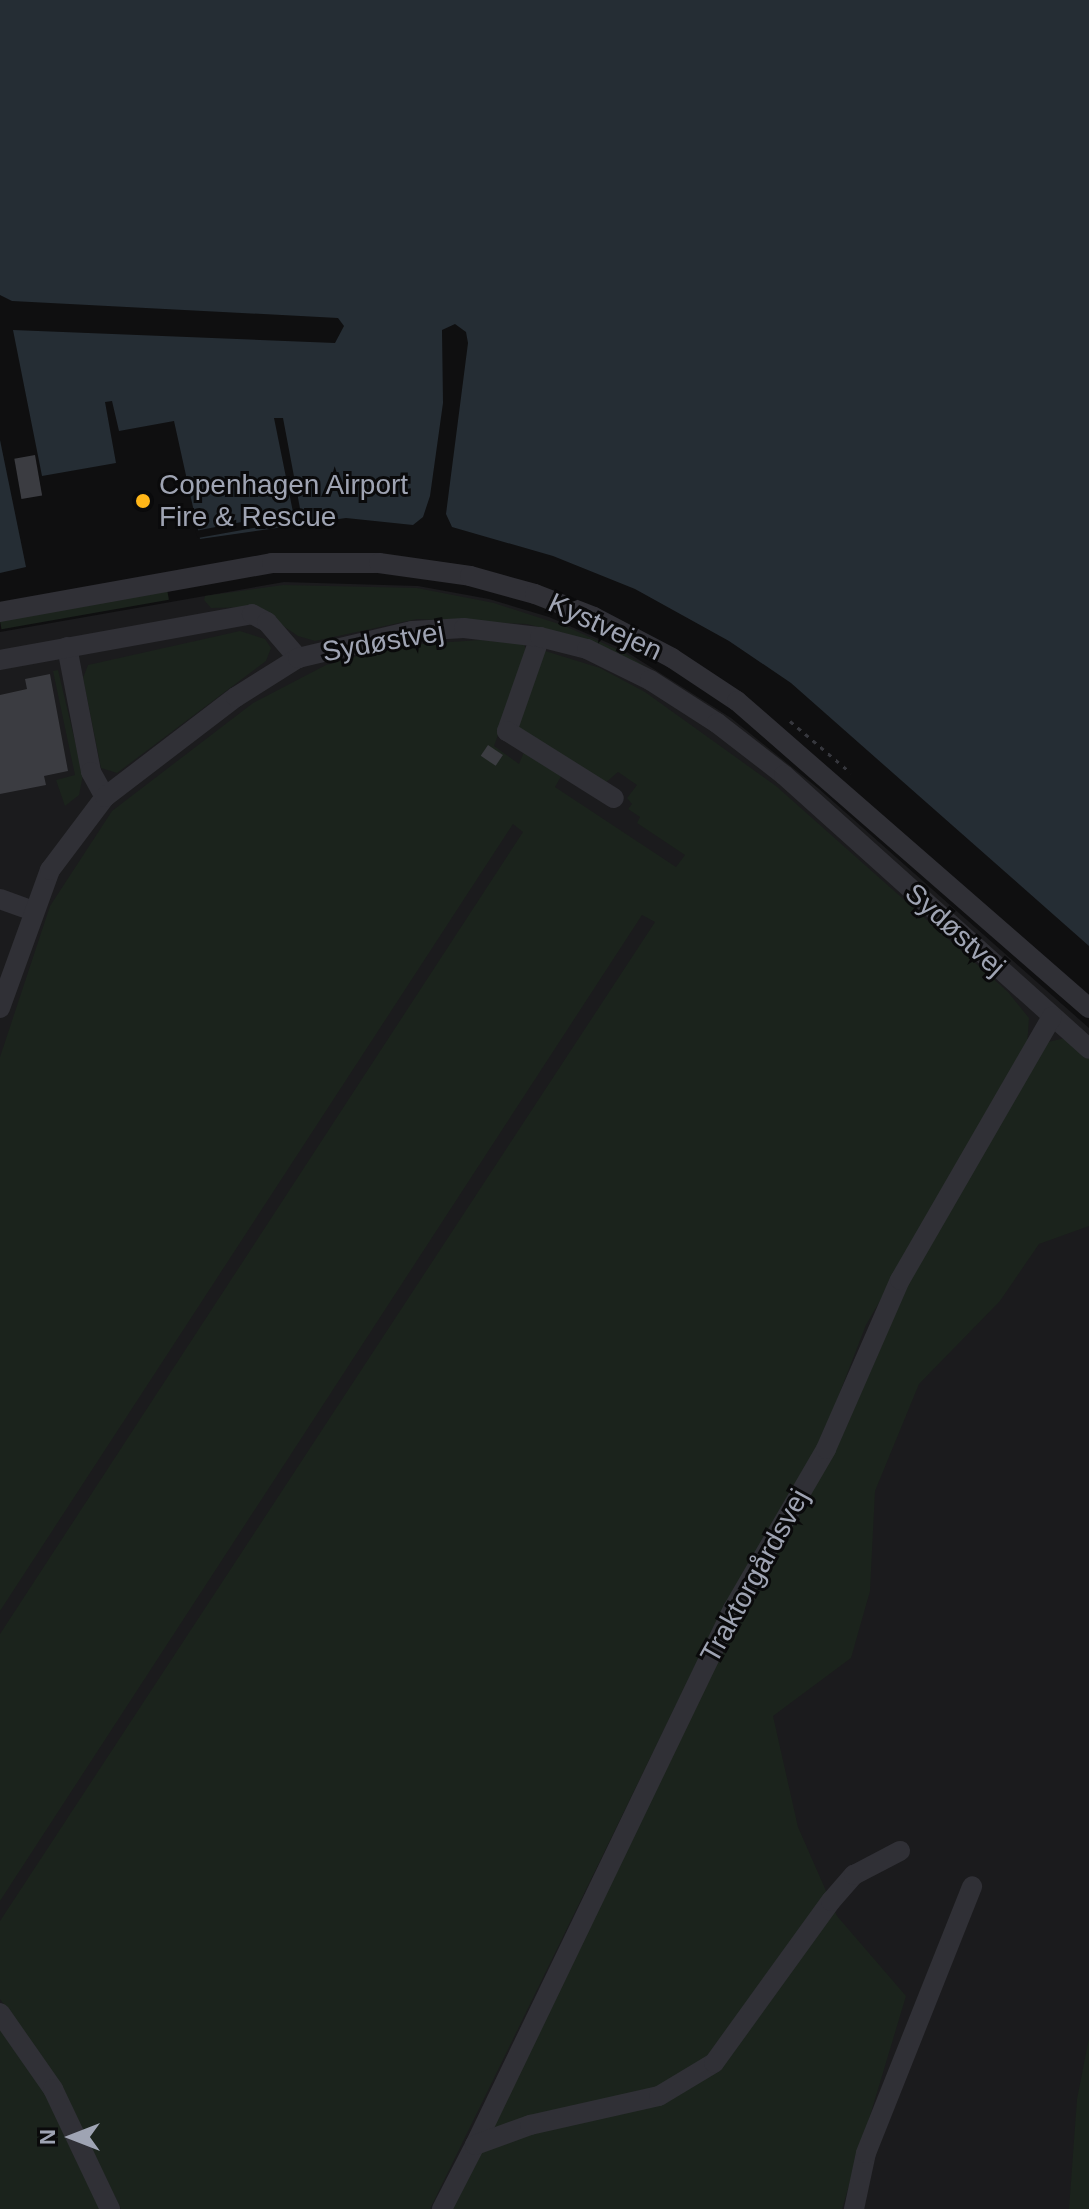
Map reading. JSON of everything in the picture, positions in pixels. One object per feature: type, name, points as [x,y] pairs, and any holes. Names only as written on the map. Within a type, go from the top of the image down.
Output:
[{"type":"street","name":"Kystvejen","points":[[0,612],[272,563],[379,563],[470,576],[535,594],[594,617],[672,658],[737,701],[1089,1008]]},
{"type":"street","points":[[0,660],[252,614],[267,622],[298,658]]},
{"type":"street","name":"Sydøstvej","points":[[0,1008],[33,911],[73,833],[105,797],[236,697],[298,658],[412,631],[464,628],[540,637],[587,649],[650,680],[717,723],[784,775],[1089,1049]]},
{"type":"street","points":[[540,637],[507,731],[614,798]]},
{"type":"street","points":[[67,647],[90,765],[105,797]]},
{"type":"street","points":[[0,899],[33,911]]},
{"type":"street","name":"Traktorgårdsvej","points":[[442,2209],[733,1609],[826,1449],[900,1280],[1052,1017]]},
{"type":"street","points":[[475,2145],[530,2125],[659,2096],[714,2063],[831,1901],[854,1875],[900,1851]]},
{"type":"street","points":[[848,2207],[866,2153],[972,1886]]},
{"type":"street","points":[[0,2013],[53,2089],[110,2209]]},
{"type":"path","points":[[788,719],[858,780]]},
{"type":"shaded area","points":[[0,0],[1089,0],[1089,946],[791,683],[729,641],[635,589],[553,556],[452,527],[446,514],[468,343],[466,332],[455,324],[442,330],[443,403],[430,496],[423,517],[413,525],[346,518],[200,539],[174,421],[119,431],[112,401],[105,402],[116,463],[42,476],[13,330],[335,343],[344,326],[338,318],[12,301],[0,295]]},
{"type":"shaded area","points":[[0,440],[26,567],[0,573]]},
{"type":"shaded area","points":[[284,582],[418,586],[489,599],[549,617],[622,649],[731,718],[819,789],[1089,1028],[1089,2209],[0,2209],[0,632]]},
{"type":"shaded area","points":[[283,585],[417,588],[494,603],[565,626],[623,652],[658,675],[567,634],[527,624],[417,619],[315,641],[298,636],[255,607],[211,608],[204,600],[205,596]]},
{"type":"shaded area","points":[[167,589],[169,600],[1,629],[0,618]]},
{"type":"shaded area","points":[[240,631],[265,639],[271,648],[266,661],[117,773],[101,768],[83,678],[88,665]]},
{"type":"shaded area","points":[[480,640],[524,644],[527,654],[494,746],[519,764],[526,747],[564,771],[555,787],[676,867],[685,855],[637,823],[640,817],[628,809],[632,804],[627,798],[637,785],[618,772],[603,785],[516,730],[542,650],[600,668],[645,692],[776,786],[1008,992],[1029,1018],[1027,1046],[866,1325],[821,1441],[721,1613],[430,2209],[121,2209],[63,2090],[0,1999],[0,1921],[655,922],[642,915],[0,1901],[0,1634],[523,832],[513,824],[0,1611],[0,1057],[50,906],[112,811],[253,703],[326,665],[392,646]]},
{"type":"shaded area","points":[[58,670],[83,775],[79,795],[65,806],[56,780],[75,775],[53,671]]},
{"type":"shaded area","points":[[1065,1038],[1089,1059],[1089,1226],[1039,1244],[1000,1301],[919,1384],[875,1491],[870,1591],[851,1658],[773,1716],[798,1827],[837,1916],[906,1996],[842,2209],[452,2209],[669,1752],[887,1321],[1048,1042]]},
{"type":"shaded area","points":[[0,2024],[33,2069],[103,2209],[0,2209]]},
{"type":"shaded area","points":[[1089,2038],[1089,2209],[1069,2209],[1077,2099]]},
{"type":"pier","points":[[274,418],[283,418],[302,519],[198,538],[195,531],[293,512]]},
{"type":"building","points":[[35,455],[42,495],[21,499],[14,459]]},
{"type":"building","points":[[50,674],[68,771],[44,776],[46,785],[0,794],[0,695],[27,689],[25,679]]},
{"type":"building","points":[[488,745],[503,755],[496,766],[481,756]]},
{"type":"place","name":"Copenhagen Airport Fire & Rescue","points":[[143,501]]}]
